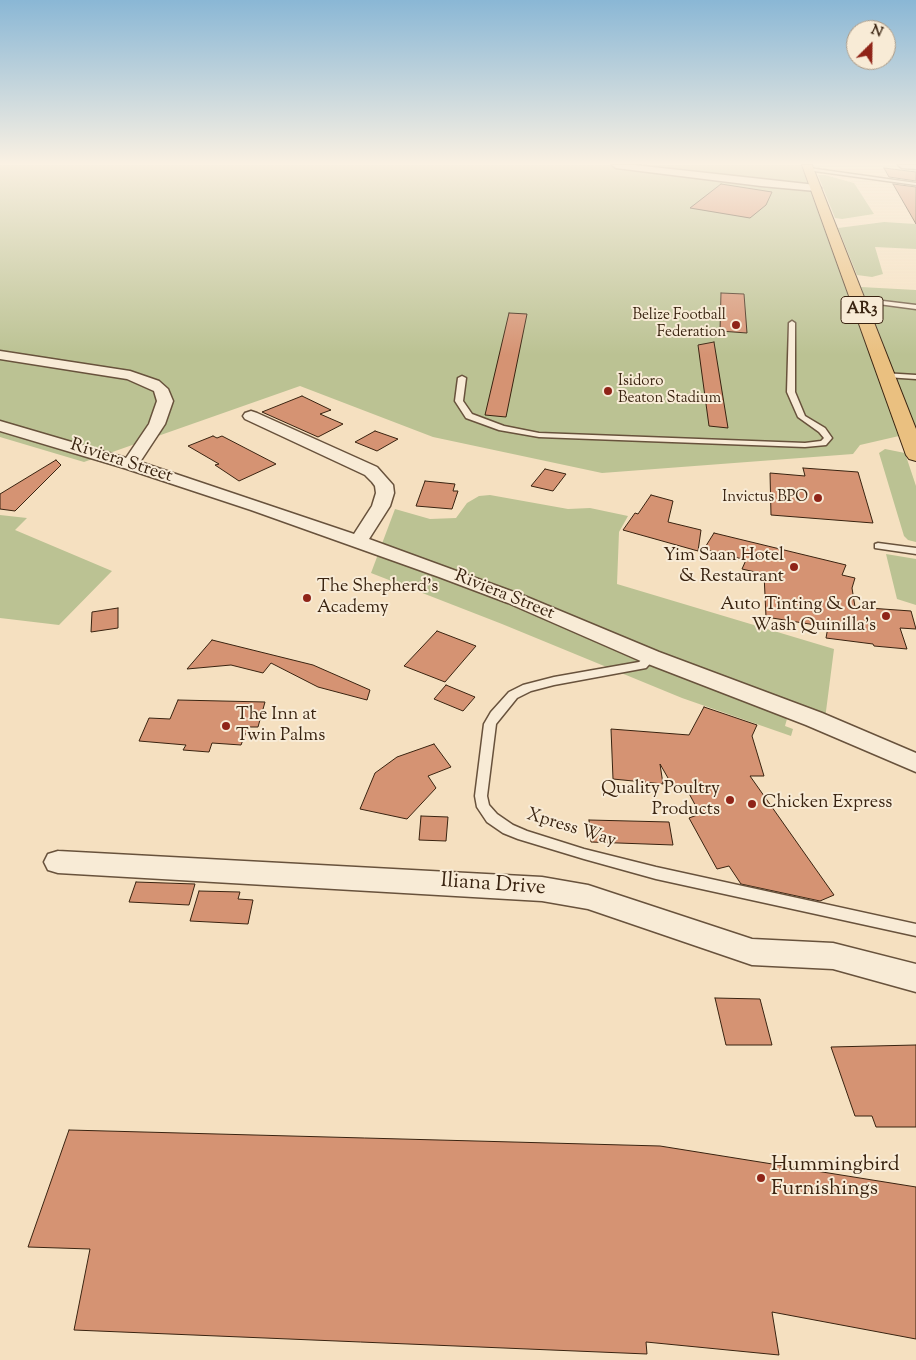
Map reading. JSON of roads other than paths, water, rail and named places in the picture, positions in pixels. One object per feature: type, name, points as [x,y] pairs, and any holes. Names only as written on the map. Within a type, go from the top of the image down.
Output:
[{"type":"main road","name":"AR3","points":[[831,228],[916,455]]},
{"type":"street","points":[[0,354],[130,375],[154,384],[161,389],[165,401],[157,424],[130,464]]},
{"type":"street","points":[[251,416],[371,471],[384,485],[385,493],[381,506],[359,542]]},
{"type":"street","name":"Riviera Street","points":[[0,426],[130,464],[359,542],[515,599],[651,658],[814,719],[916,763]]},
{"type":"street","name":"Riviera Street","points":[[886,750],[916,751]]},
{"type":"street","name":"Iliana Drive","points":[[58,862],[542,889],[588,897],[752,952],[833,956],[916,978]]},
{"type":"lane","points":[[858,300],[916,307]]},
{"type":"lane","points":[[462,378],[459,401],[469,416],[502,428],[539,435],[805,446],[823,442],[828,438],[822,430],[802,417],[791,392],[792,323]]},
{"type":"lane","points":[[886,375],[916,377]]},
{"type":"lane","points":[[878,546],[916,551]]},
{"type":"lane","name":"Xpress Way","points":[[651,658],[642,665],[527,688],[510,699],[495,714],[490,724],[481,796],[483,807],[492,818],[508,829],[523,835],[656,873],[916,930]]},
{"type":"place","name":"Belize Football Federation","points":[[736,325]]},
{"type":"place","name":"Isidoro Beaton Stadium","points":[[608,391]]},
{"type":"place","name":"Invictus BPO","points":[[818,498]]},
{"type":"place","name":"Yim Saan Hotel & Restaurant","points":[[794,567]]},
{"type":"place","name":"The Shepherd’s Academy","points":[[307,598]]},
{"type":"place","name":"Auto Tinting & Car Wash Quinilla's","points":[[886,616]]},
{"type":"place","name":"The Inn at Twin Palms","points":[[226,726]]},
{"type":"place","name":"Quality Poultry Products","points":[[730,800]]},
{"type":"place","name":"Chicken Express","points":[[752,804]]},
{"type":"place","name":"Hummingbird Furnishings","points":[[761,1178]]}]
